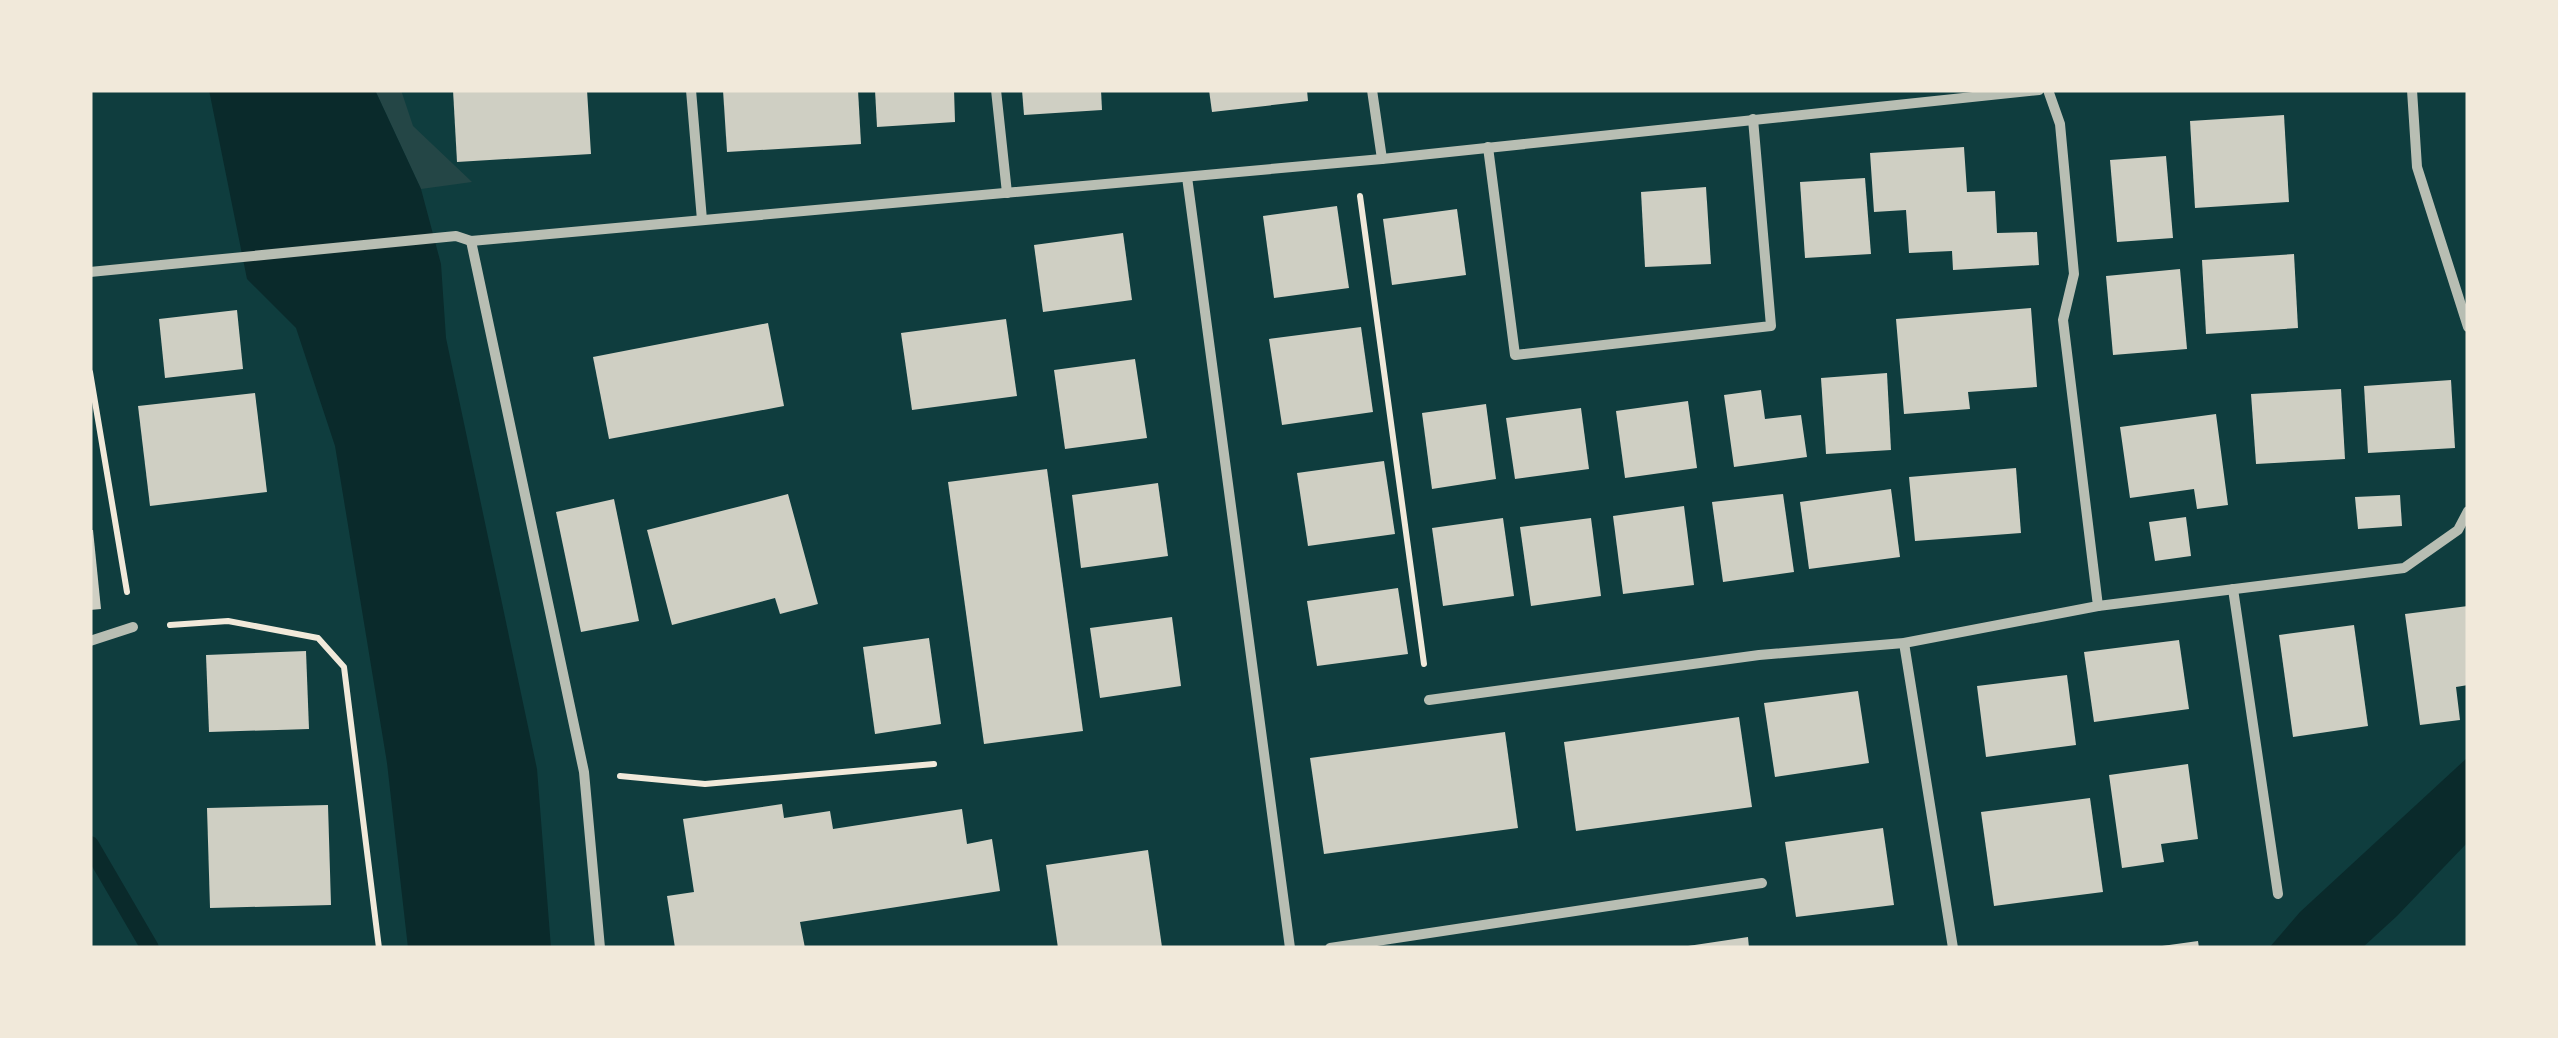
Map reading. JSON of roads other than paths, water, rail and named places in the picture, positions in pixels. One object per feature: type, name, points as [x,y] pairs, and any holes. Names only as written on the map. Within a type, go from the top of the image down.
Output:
[{"type":"street","points":[[691,90],[702,220]]},
{"type":"street","points":[[996,90],[1007,193]]},
{"type":"street","points":[[1372,90],[1382,159]]},
{"type":"street","points":[[90,272],[456,236],[471,241],[1382,159],[2039,90]]},
{"type":"street","points":[[2048,90],[2060,124],[2074,274],[2063,320],[2098,606]]},
{"type":"street","points":[[2412,90],[2417,167],[2468,327]]},
{"type":"street","points":[[1488,147],[1515,355],[1772,326],[1753,120]]},
{"type":"street","points":[[1188,176],[1290,948]]},
{"type":"street","points":[[471,241],[584,772],[600,948]]},
{"type":"street","points":[[1429,700],[1759,654],[1904,643],[2098,606],[2404,568],[2458,530],[2468,511]]},
{"type":"street","points":[[2232,589],[2278,894]]},
{"type":"street","points":[[90,641],[133,627]]},
{"type":"street","points":[[1904,643],[1953,948]]},
{"type":"street","points":[[1330,948],[1762,883]]},
{"type":"waterway","points":[[90,845],[150,948]]}]
